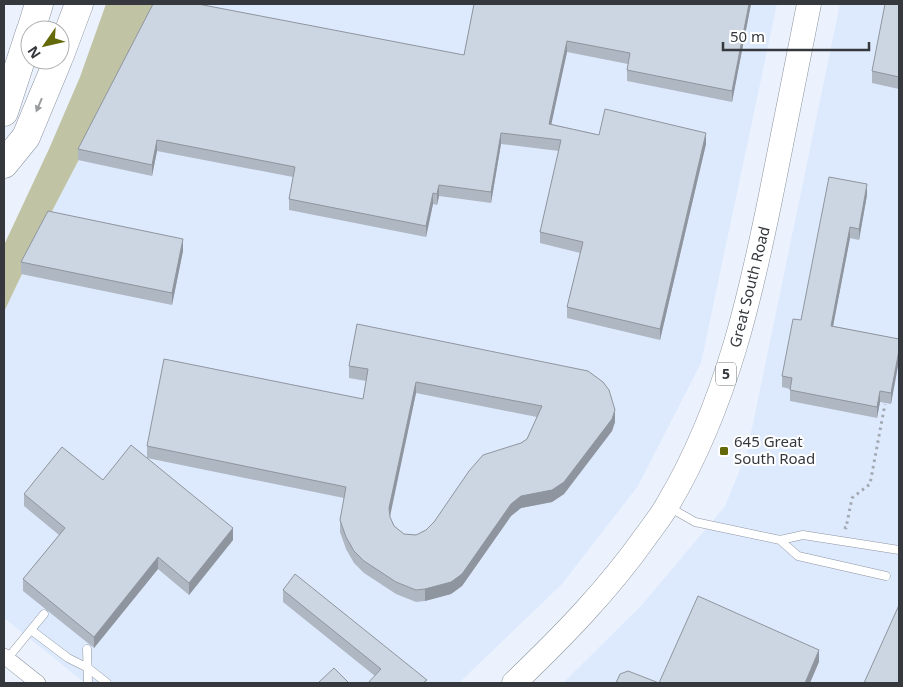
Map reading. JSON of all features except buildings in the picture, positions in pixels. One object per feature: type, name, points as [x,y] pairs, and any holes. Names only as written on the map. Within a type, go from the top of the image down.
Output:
[{"type":"highway","points":[[34,20],[39,4]]},
{"type":"highway","points":[[70,28],[79,4]]},
{"type":"highway","points":[[4,112],[20,62]]},
{"type":"highway","points":[[4,164],[26,137],[54,70]]},
{"type":"main road","name":"Great South Road","points":[[514,683],[554,644],[630,559],[667,506],[681,482],[710,419],[745,312],[763,236],[809,4]]},
{"type":"street","points":[[5,657],[38,683]]},
{"type":"lane","points":[[667,506],[695,522],[780,540],[804,535],[899,550]]},
{"type":"lane","points":[[780,540],[798,556],[886,576]]},
{"type":"lane","points":[[5,657],[44,614]]},
{"type":"lane","points":[[31,630],[68,658],[88,668],[107,683]]},
{"type":"lane","points":[[87,649],[88,683]]},
{"type":"path","points":[[839,527],[846,528],[852,498],[870,484],[884,404]]},
{"type":"shaded area","points":[[160,4],[777,4],[701,363],[638,486],[562,584],[459,683],[85,683],[4,618],[4,312],[49,217]]},
{"type":"shaded area","points":[[840,4],[899,4],[899,683],[563,683],[641,606],[725,506],[747,452]]},
{"type":"green space","points":[[106,4],[160,4],[49,217],[4,312],[4,245],[80,77]]},
{"type":"place","name":"645 Great South Road","points":[[724,451]]}]
